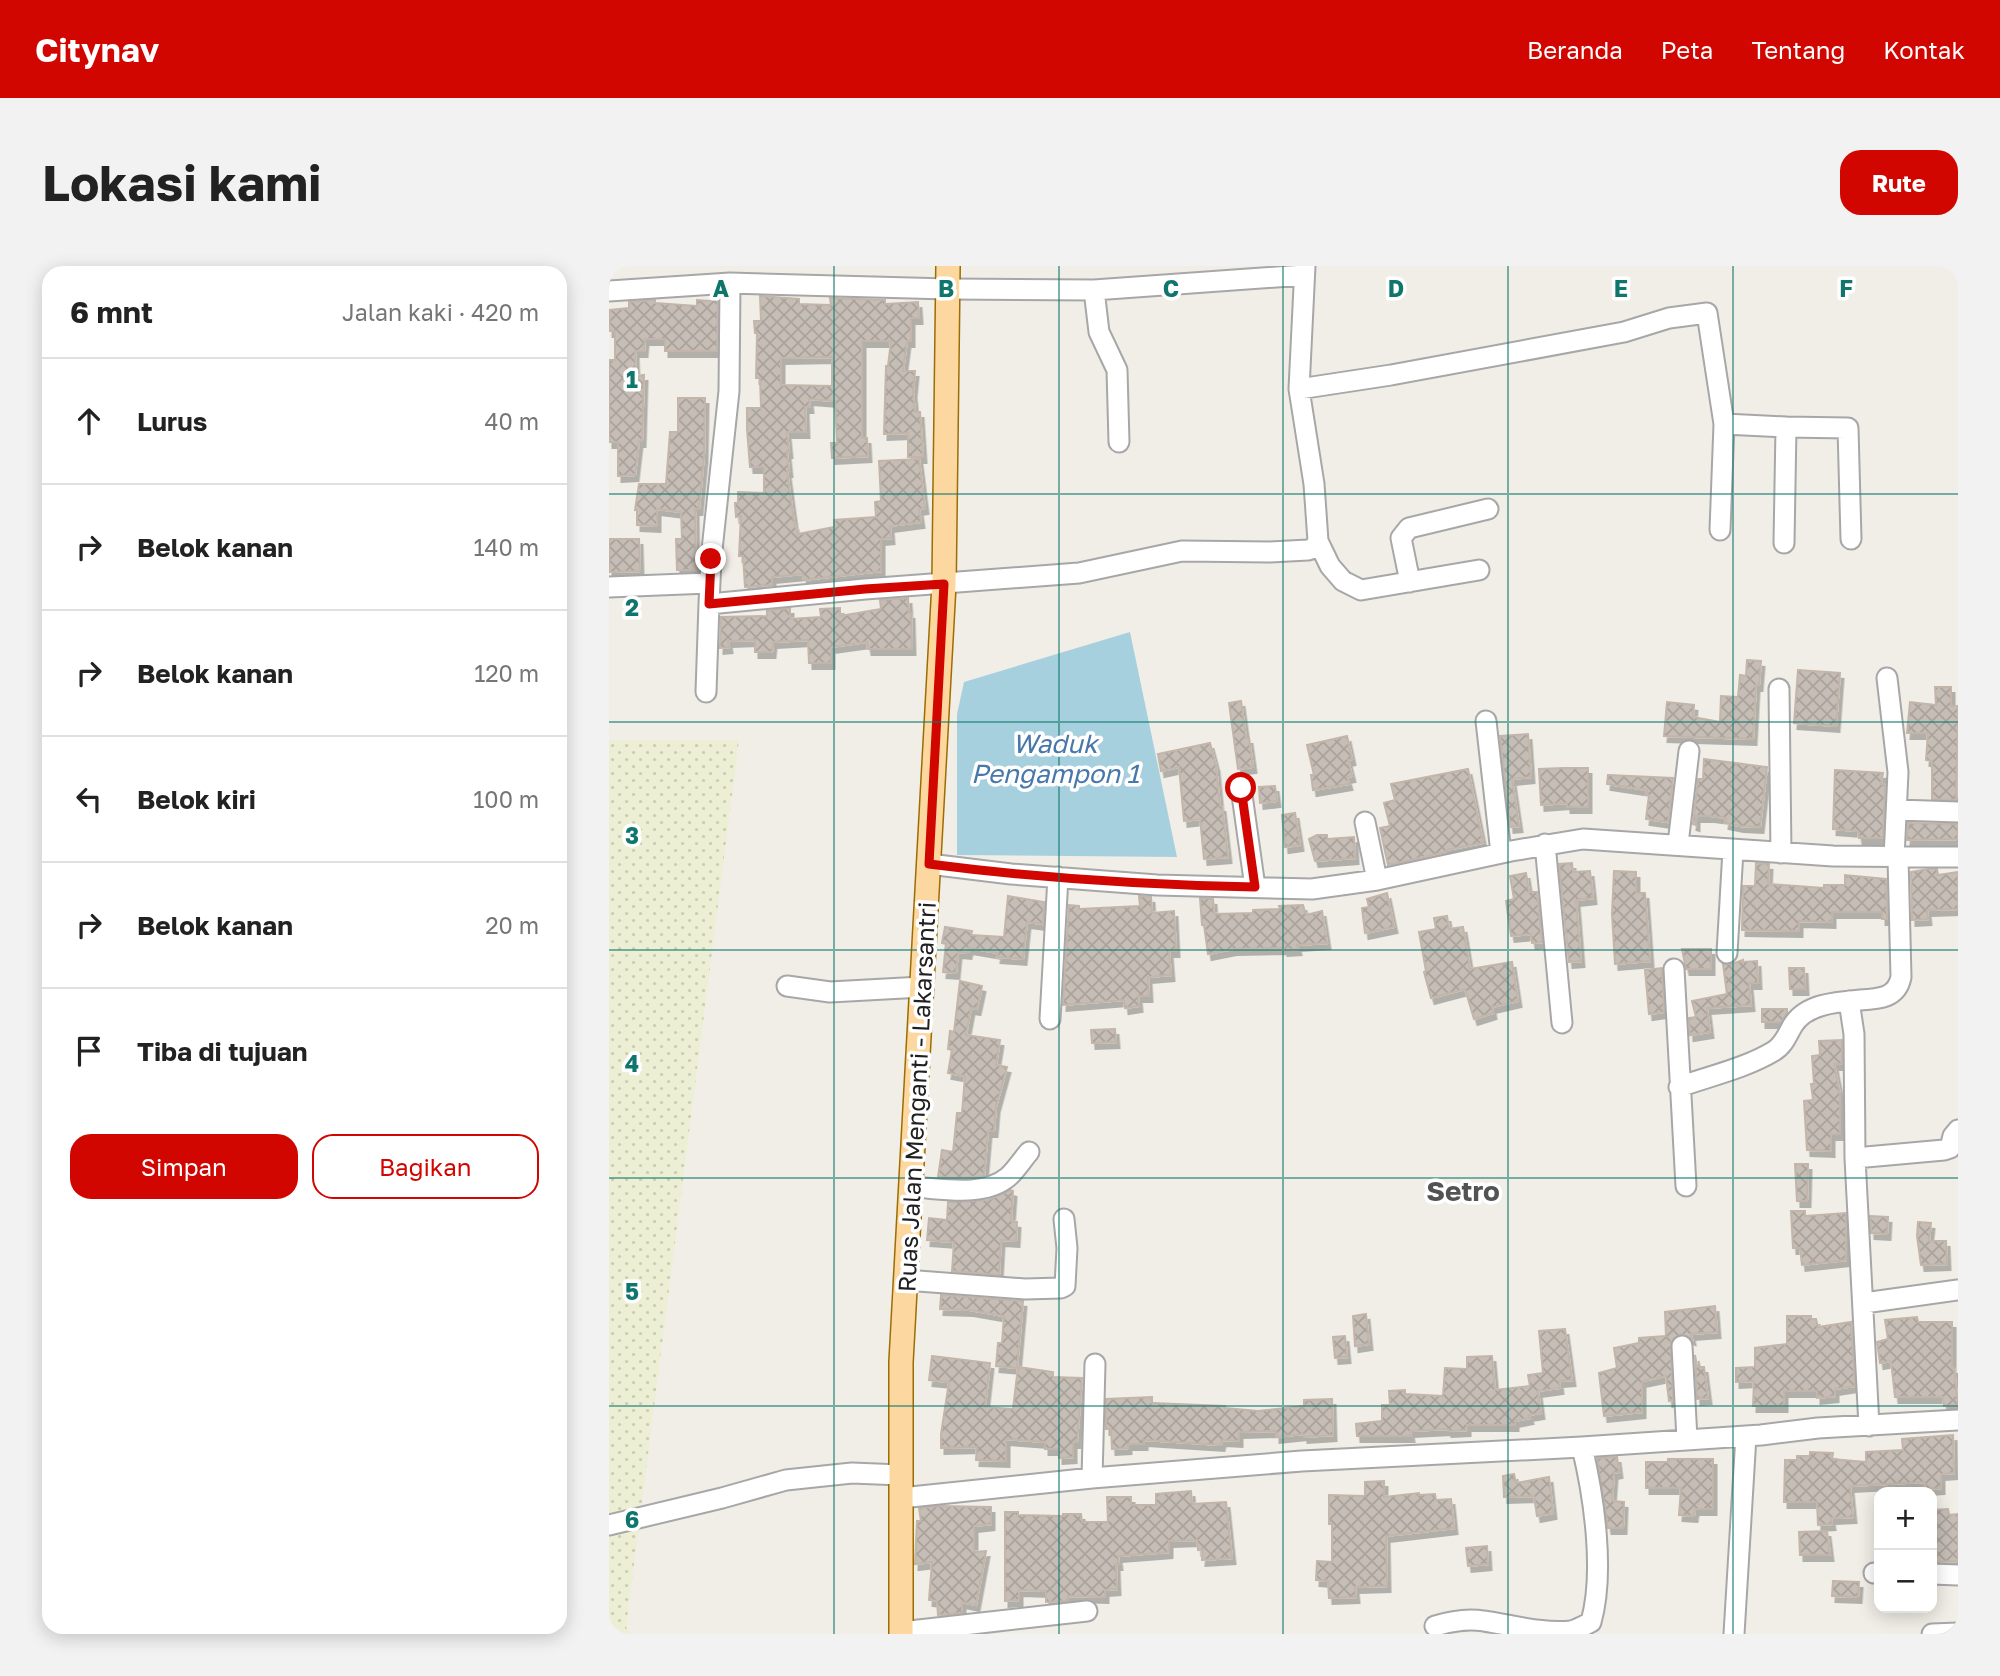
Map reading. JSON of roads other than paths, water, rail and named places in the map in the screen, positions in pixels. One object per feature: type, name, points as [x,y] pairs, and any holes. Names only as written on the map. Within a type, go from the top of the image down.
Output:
[{"type":"main road","name":"Ruas Jalan Menganti - Lakarsantri","points":[[901,1633],[901,1362],[944,584],[948,277]]},
{"type":"street","points":[[609,291],[730,283],[948,277],[1094,290],[1305,270],[1299,389],[1314,484],[1318,541],[1330,566],[1343,581],[1355,589],[1367,590],[1479,570]]},
{"type":"street","points":[[706,692],[709,583],[729,391],[730,283]]},
{"type":"street","points":[[1094,290],[1099,332],[1117,370],[1119,442]]},
{"type":"street","points":[[1299,389],[1391,375],[1623,332],[1669,318],[1707,313],[1724,424],[1720,530]]},
{"type":"street","points":[[1724,424],[1848,428],[1851,539]]},
{"type":"street","points":[[1784,543],[1786,427]]},
{"type":"street","points":[[1410,582],[1401,538],[1409,528],[1488,509]]},
{"type":"street","points":[[709,604],[1079,573],[1181,551],[1308,550],[1314,548],[1318,541]]},
{"type":"street","points":[[609,587],[709,583]]},
{"type":"street","points":[[1679,1087],[1777,1049],[1800,1016],[1810,1009],[1886,997],[1899,985],[1901,976],[1896,858],[1898,772],[1887,678]]},
{"type":"street","points":[[1779,689],[1781,853]]},
{"type":"street","points":[[1486,721],[1501,853]]},
{"type":"street","points":[[1678,844],[1689,751]]},
{"type":"street","points":[[1241,788],[1255,887]]},
{"type":"street","points":[[1898,810],[1958,812]]},
{"type":"street","points":[[1365,822],[1377,880]]},
{"type":"street","points":[[929,864],[1011,874],[1157,885],[1312,889],[1377,880],[1545,844],[1583,839],[1781,853],[1896,858],[1958,857]]},
{"type":"street","points":[[1545,844],[1562,1023]]},
{"type":"street","points":[[1727,953],[1733,850]]},
{"type":"street","points":[[1050,1019],[1058,877]]},
{"type":"street","points":[[1674,969],[1686,1186]]},
{"type":"street","points":[[787,986],[830,992],[922,987]]},
{"type":"street","points":[[1849,1001],[1854,1034],[1855,1158],[1869,1426]]},
{"type":"street","points":[[1855,1158],[1944,1150],[1949,1148],[1958,1129]]},
{"type":"street","points":[[911,1187],[960,1189],[995,1185],[1007,1177],[1029,1152]]},
{"type":"street","points":[[905,1280],[1061,1289],[1065,1286],[1067,1272],[1064,1219]]},
{"type":"street","points":[[1864,1303],[1958,1290]]},
{"type":"street","points":[[1682,1346],[1687,1439]]},
{"type":"street","points":[[1092,1478],[1095,1364]]},
{"type":"street","points":[[901,1499],[1092,1478],[1302,1461],[1582,1447],[1958,1420]]},
{"type":"street","points":[[1734,1634],[1746,1436]]},
{"type":"street","points":[[1435,1626],[1474,1620],[1529,1631],[1557,1632],[1598,1628],[1592,1486],[1582,1447]]},
{"type":"street","points":[[609,1525],[722,1498],[786,1479],[852,1473],[901,1475]]},
{"type":"street","points":[[1937,1574],[1958,1574]]},
{"type":"street","points":[[901,1633],[1087,1611]]},
{"type":"street","points":[[1932,1634],[1958,1633]]},
{"type":"water","name":"Waduk Pengampon 1","points":[[1130,632],[1177,857],[957,855],[957,714],[964,682]]},
{"type":"district","name":"Setro","points":[[1463,1190]]}]
